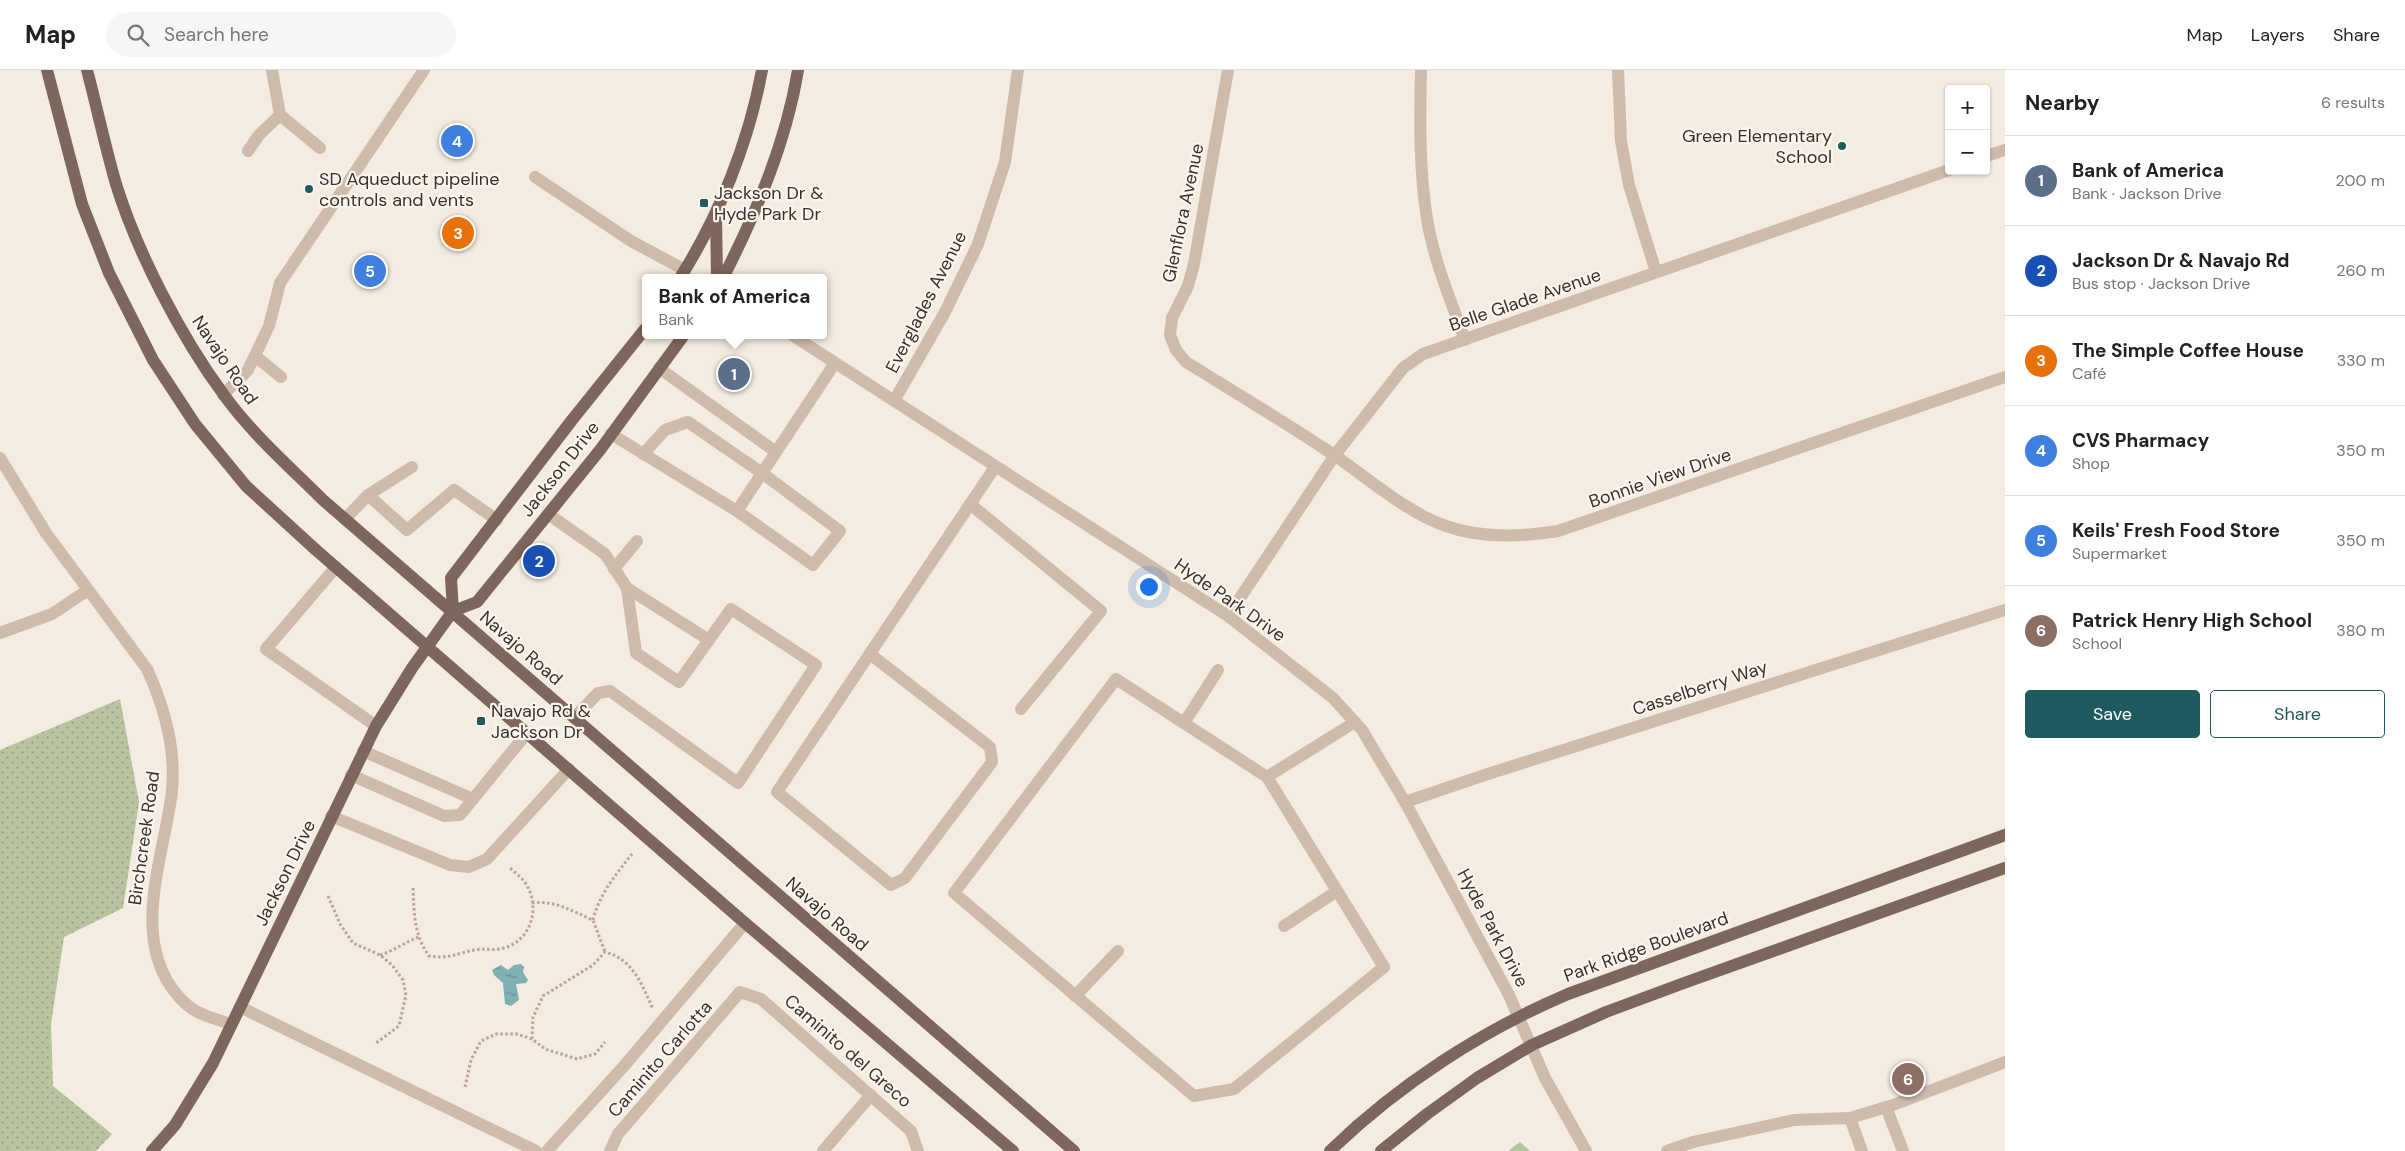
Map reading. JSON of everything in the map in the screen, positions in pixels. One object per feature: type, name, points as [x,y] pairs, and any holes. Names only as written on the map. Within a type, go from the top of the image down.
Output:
[{"type":"main road","points":[[47,70],[82,204],[109,273],[153,360],[195,424],[246,486],[336,567],[745,923],[1013,1151]]},
{"type":"main road","name":"Navajo Road","points":[[87,70],[116,185],[141,250],[190,345],[224,395],[271,450],[345,519],[1074,1151]]},
{"type":"main road","points":[[684,274],[716,210],[740,153],[758,91],[762,70]]},
{"type":"main road","points":[[725,274],[743,237],[773,163],[798,70]]},
{"type":"main road","points":[[716,210],[717,274]]},
{"type":"main road","name":"Jackson Drive","points":[[453,611],[451,578],[572,420],[642,333]]},
{"type":"main road","name":"Jackson Drive","points":[[152,1151],[180,1118],[213,1063],[363,751],[376,726],[428,646],[453,611],[478,602],[610,434],[681,339]]},
{"type":"main road","name":"Park Ridge Boulevard","points":[[1330,1151],[1393,1097],[1438,1065],[1520,1016],[1568,994],[2005,835]]},
{"type":"main road","points":[[1381,1151],[1427,1114],[1477,1078],[1532,1045],[1606,1012],[2005,868]]},
{"type":"street","points":[[272,70],[280,115],[320,148]]},
{"type":"street","points":[[224,395],[248,370],[269,326],[280,283],[424,70]]},
{"type":"street","name":"Everglades Avenue","points":[[894,402],[945,312],[978,244],[1005,162],[1018,70]]},
{"type":"street","name":"Glenflora Avenue","points":[[1228,70],[1194,264],[1188,286],[1172,318],[1170,335],[1176,350],[1186,362],[1335,456]]},
{"type":"street","points":[[1421,70],[1419,152],[1427,220],[1437,258],[1465,340]]},
{"type":"street","points":[[1618,70],[1621,141],[1629,185],[1656,272]]},
{"type":"street","points":[[248,151],[259,135],[280,115]]},
{"type":"street","points":[[1990,155],[2005,150]]},
{"type":"street","name":"Belle Glade Avenue","points":[[1228,616],[1335,456],[1402,368],[1424,354],[1945,171]]},
{"type":"street","points":[[535,177],[682,274]]},
{"type":"street","name":"Hyde Park Drive","points":[[798,339],[1228,616],[1333,698],[1362,730],[1405,802],[1520,1016],[1545,1078],[1586,1151]]},
{"type":"street","points":[[255,356],[281,377]]},
{"type":"street","points":[[737,511],[835,363]]},
{"type":"street","points":[[659,368],[776,452]]},
{"type":"street","name":"Bonnie View Drive","points":[[1335,456],[1416,512],[1444,526],[1471,533],[1532,535],[1558,532],[2005,377]]},
{"type":"street","points":[[610,434],[737,511],[813,565],[840,531],[762,473],[688,422],[665,430],[643,454]]},
{"type":"street","name":"Birchcreek Road","points":[[0,458],[46,533],[147,669],[160,700],[168,730],[172,767],[172,790],[152,915],[153,937],[158,958],[170,983],[187,1005],[204,1015],[231,1024]]},
{"type":"street","points":[[870,654],[990,747],[992,762],[904,878],[891,885],[777,792],[995,466]]},
{"type":"street","points":[[345,519],[368,495],[412,467]]},
{"type":"street","points":[[368,495],[407,530],[454,490],[497,520]]},
{"type":"street","points":[[970,504],[1101,611],[1021,709]]},
{"type":"street","points":[[548,514],[605,554],[627,588],[709,640]]},
{"type":"street","points":[[614,569],[637,541]]},
{"type":"street","points":[[336,567],[266,649],[376,726]]},
{"type":"street","points":[[575,717],[598,693],[610,691],[738,783],[816,665],[731,609],[679,682],[636,653],[627,588]]},
{"type":"street","points":[[0,633],[52,614],[88,590]]},
{"type":"street","name":"Casselberry Way","points":[[1405,802],[1491,772],[2005,610]]},
{"type":"street","points":[[1184,723],[1218,670]]},
{"type":"street","points":[[1116,679],[1267,777],[1384,967],[1234,1089],[1194,1096],[954,893],[1116,679]]},
{"type":"street","points":[[1267,777],[1355,722]]},
{"type":"street","points":[[351,775],[444,816],[460,815],[527,733]]},
{"type":"street","points":[[363,751],[473,799]]},
{"type":"street","points":[[331,816],[450,866],[469,867],[487,859],[569,768]]},
{"type":"street","points":[[1284,926],[1337,891]]},
{"type":"street","points":[[547,1151],[624,1066],[745,923]]},
{"type":"street","points":[[1075,996],[1118,951]]},
{"type":"street","name":"Caminito del Greco","points":[[740,992],[761,999],[871,1095],[911,1131],[918,1151]]},
{"type":"street","name":"Caminito Carlotta","points":[[610,1151],[618,1134],[740,992]]},
{"type":"street","points":[[240,1006],[536,1151]]},
{"type":"street","points":[[1668,1151],[1693,1142],[1794,1120],[1850,1118],[1886,1107],[2005,1062]]},
{"type":"street","points":[[823,1151],[871,1095]]},
{"type":"street","points":[[1886,1107],[1903,1151]]},
{"type":"street","points":[[1850,1118],[1862,1151]]},
{"type":"path","points":[[605,952],[593,920],[596,907],[604,892],[632,854]]},
{"type":"path","points":[[413,888],[415,923],[419,937],[429,956],[446,959],[474,950],[505,948],[522,940],[532,920],[532,899],[524,880],[509,867]]},
{"type":"path","points":[[328,896],[340,924],[353,943],[380,955],[392,965],[403,980],[406,995],[399,1026],[376,1043]]},
{"type":"path","points":[[532,903],[558,903],[593,920]]},
{"type":"path","points":[[380,955],[392,952],[402,944],[419,937]]},
{"type":"path","points":[[605,952],[615,954],[632,968],[653,1009]]},
{"type":"path","points":[[532,1039],[533,1017],[543,996],[594,966],[605,952]]},
{"type":"path","points":[[465,1087],[471,1060],[481,1041],[496,1034],[517,1034],[532,1039],[546,1049],[577,1059],[595,1054],[605,1042]]},
{"type":"green space","points":[[120,699],[139,802],[123,908],[64,937],[51,1024],[53,1086],[112,1134],[96,1151],[0,1151],[0,750]]},
{"type":"green space","points":[[1520,1142],[1530,1151],[1508,1151]]},
{"type":"water","points":[[521,964],[524,967],[523,972],[528,980],[526,983],[516,984],[519,1000],[511,1006],[505,1004],[503,983],[494,975],[492,970],[501,965],[508,970],[514,965]]},
{"type":"place","name":"CVS Pharmacy","points":[[457,141]]},
{"type":"place","name":"Green Elementary School","points":[[1842,146]]},
{"type":"place","name":"SD Aqueduct pipeline controls and vents","points":[[309,189]]},
{"type":"place","name":"Jackson Dr & Hyde Park Dr","points":[[704,203]]},
{"type":"place","name":"The Simple Coffee House","points":[[458,233]]},
{"type":"place","name":"Keils' Fresh Food Store","points":[[370,271]]},
{"type":"place","name":"Bank of America","points":[[734,374]]},
{"type":"place","name":"Jackson Dr & Navajo Rd","points":[[539,561]]},
{"type":"place","name":"Navajo Rd & Jackson Dr","points":[[481,721]]},
{"type":"place","name":"Patrick Henry High School","points":[[1908,1079]]}]
